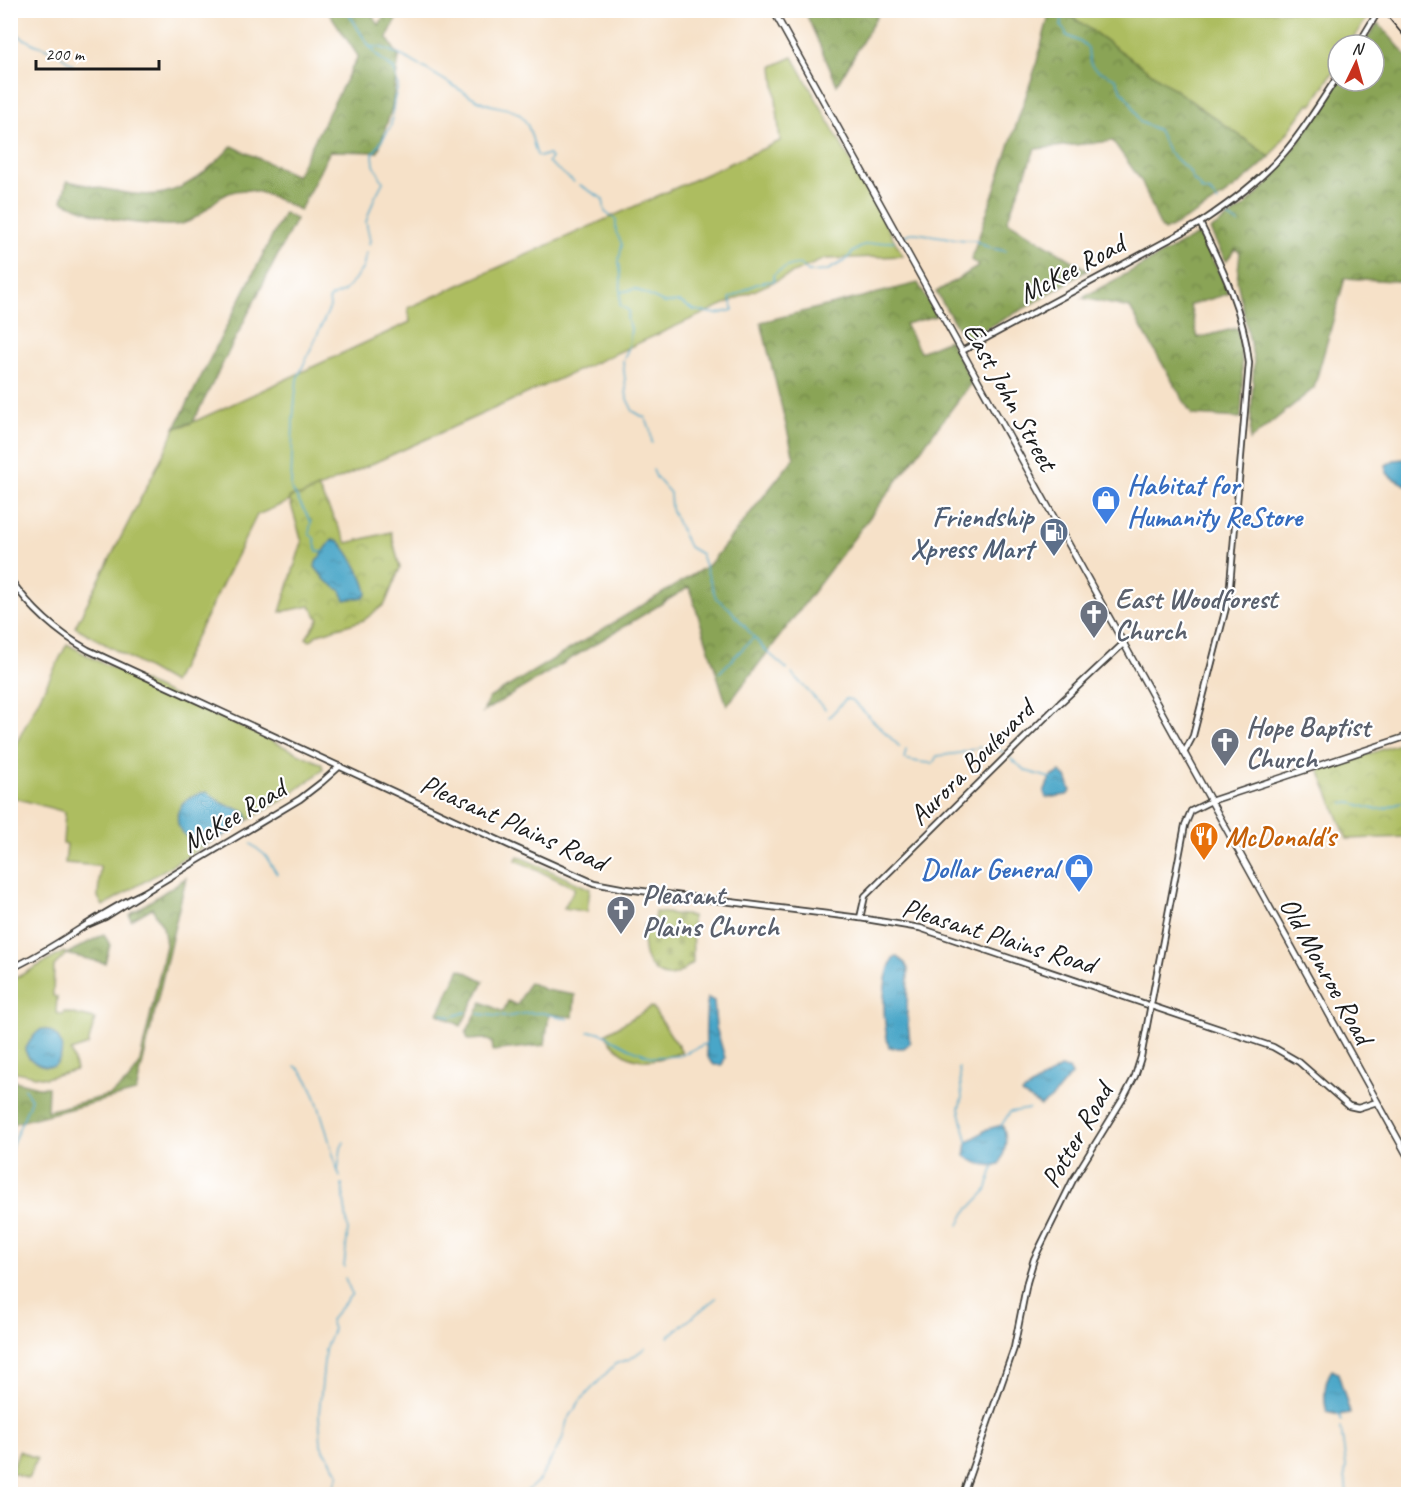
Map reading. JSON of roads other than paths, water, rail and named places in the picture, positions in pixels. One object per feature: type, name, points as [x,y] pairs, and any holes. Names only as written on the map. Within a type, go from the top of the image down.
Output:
[{"type":"main road","name":"East John Street","points":[[773,10],[1211,801]]},
{"type":"main road","points":[[1211,801],[1408,736]]},
{"type":"main road","name":"Old Monroe Road","points":[[1211,801],[1408,1157]]},
{"type":"street","points":[[1365,33],[1379,10]]},
{"type":"street","name":"McKee Road","points":[[962,351],[1200,223],[1257,181],[1285,153],[1327,93]]},
{"type":"street","points":[[1184,753],[1193,736],[1229,596],[1249,363],[1248,349],[1232,291],[1200,223]]},
{"type":"street","name":"Pleasant Plains Road","points":[[10,579],[36,612],[78,644],[475,830],[594,883],[903,924],[945,936],[1273,1047],[1299,1062],[1352,1107],[1358,1108],[1377,1102]]},
{"type":"street","name":"Aurora Boulevard","points":[[860,918],[863,902],[868,894],[1059,704],[1124,643]]},
{"type":"street","name":"McKee Road","points":[[10,969],[112,913],[300,799],[340,766]]},
{"type":"street","name":"Potter Road","points":[[963,1494],[1014,1348],[1034,1259],[1058,1206],[1135,1076],[1146,1038],[1187,816],[1198,806],[1211,801]]},
{"type":"water","points":[[1404,459],[1408,462],[1408,486],[1389,476],[1386,469],[1386,465],[1394,460]]},
{"type":"water","points":[[332,540],[339,541],[356,566],[366,588],[367,594],[364,597],[345,600],[341,591],[325,580],[315,567],[316,562]]},
{"type":"water","points":[[1060,772],[1066,777],[1071,791],[1067,795],[1046,798],[1044,792],[1050,778]]},
{"type":"water","points":[[207,792],[224,804],[246,812],[248,820],[223,836],[200,845],[182,832],[178,824],[178,815],[180,807],[186,800]]},
{"type":"water","points":[[897,957],[905,963],[908,969],[907,1013],[910,1043],[904,1048],[889,1048],[884,1015],[884,991],[889,968],[893,958]]},
{"type":"water","points":[[708,998],[714,1001],[716,1027],[725,1058],[722,1065],[714,1065],[707,1053]]},
{"type":"water","points":[[42,1029],[54,1034],[61,1043],[61,1055],[54,1066],[36,1064],[25,1050],[34,1035]]},
{"type":"water","points":[[1060,1068],[1069,1069],[1071,1075],[1053,1097],[1041,1106],[1023,1095],[1022,1093]]},
{"type":"water","points":[[1002,1125],[1006,1139],[1000,1164],[982,1164],[965,1156],[967,1143],[987,1129]]},
{"type":"water","points":[[1332,1370],[1338,1373],[1350,1413],[1339,1415],[1327,1412],[1325,1390]]},
{"type":"waterway","points":[[347,10],[373,50],[394,69],[398,86],[391,126],[373,154],[374,165],[383,182],[366,222],[369,244]]},
{"type":"waterway","points":[[1059,10],[1062,19],[1061,27],[1066,35],[1088,48],[1092,66],[1116,79],[1140,122],[1158,130],[1168,151],[1189,171],[1201,190],[1210,192],[1218,202]]},
{"type":"waterway","points":[[10,25],[21,37],[56,52],[73,65]]},
{"type":"waterway","points":[[370,47],[380,47],[393,52],[480,101],[519,114],[529,128],[537,155],[540,157],[548,154],[551,158],[548,162],[574,182]]},
{"type":"waterway","points":[[580,185],[603,199],[605,212],[616,220],[616,232],[622,244],[619,261],[620,305],[629,311],[627,319],[631,328],[629,347],[623,361],[627,399],[633,411],[645,418],[650,428],[652,443]]},
{"type":"waterway","points":[[1227,216],[1239,224]]},
{"type":"waterway","points":[[904,236],[916,233],[974,240],[989,248],[1006,251]]},
{"type":"waterway","points":[[621,292],[635,289],[664,303],[680,302],[694,310],[717,314],[733,310],[730,298],[755,285],[774,281],[773,275],[786,267],[798,264],[808,272],[826,271],[846,260],[864,245],[894,241]]},
{"type":"waterway","points":[[323,552],[317,551],[314,538],[309,534],[311,522],[291,488],[297,379],[330,307],[329,298],[343,292],[351,284],[363,268],[366,253]]},
{"type":"waterway","points":[[653,470],[670,493],[671,509],[689,547],[701,554],[716,598],[729,608],[764,649],[787,669]]},
{"type":"waterway","points":[[719,673],[753,638]]},
{"type":"waterway","points":[[792,674],[825,709]]},
{"type":"waterway","points":[[829,717],[846,699],[852,700],[900,747]]},
{"type":"waterway","points":[[990,744],[995,749],[1004,752]]},
{"type":"waterway","points":[[906,750],[904,759],[933,763],[937,756],[980,747]]},
{"type":"waterway","points":[[1010,758],[1026,771],[1050,778]]},
{"type":"waterway","points":[[1343,803],[1380,809],[1408,800]]},
{"type":"waterway","points":[[251,844],[265,855],[277,874]]},
{"type":"waterway","points":[[441,1014],[451,1017],[466,1012]]},
{"type":"waterway","points":[[478,1014],[506,1017],[543,1013],[568,1019]]},
{"type":"waterway","points":[[588,1032],[599,1032],[652,1057],[679,1056],[707,1043]]},
{"type":"waterway","points":[[295,1066],[310,1084],[340,1177]]},
{"type":"waterway","points":[[959,1068],[962,1098],[959,1108],[968,1144]]},
{"type":"waterway","points":[[10,1152],[31,1099],[24,1088]]},
{"type":"waterway","points":[[1001,1126],[1010,1112],[1029,1109]]},
{"type":"waterway","points":[[338,1171],[344,1142]]},
{"type":"waterway","points":[[959,1225],[965,1213],[986,1191],[994,1166]]},
{"type":"waterway","points":[[342,1184],[348,1229],[344,1267]]},
{"type":"waterway","points":[[331,1494],[339,1474],[321,1445],[319,1414],[325,1350],[333,1329],[330,1320],[352,1294],[345,1278]]},
{"type":"waterway","points":[[668,1337],[716,1298]]},
{"type":"waterway","points":[[524,1494],[540,1479],[562,1440],[567,1421],[580,1401],[615,1364],[630,1359],[645,1348]]},
{"type":"waterway","points":[[1339,1415],[1341,1421]]},
{"type":"waterway","points":[[1341,1428],[1347,1494]]},
{"type":"railway","points":[[1382,10],[1408,41]]},
{"type":"place","name":"Habitat for Humanity ReStore","points":[[1106,526]]},
{"type":"place","name":"Friendship Xpress Mart","points":[[1054,558]]},
{"type":"place","name":"East Woodforest Church","points":[[1094,640]]},
{"type":"place","name":"Hope Baptist Church","points":[[1225,768]]},
{"type":"place","name":"McDonald's","points":[[1204,862]]},
{"type":"place","name":"Dollar General","points":[[1079,894]]},
{"type":"place","name":"Pleasant Plains Church","points":[[621,936]]}]
